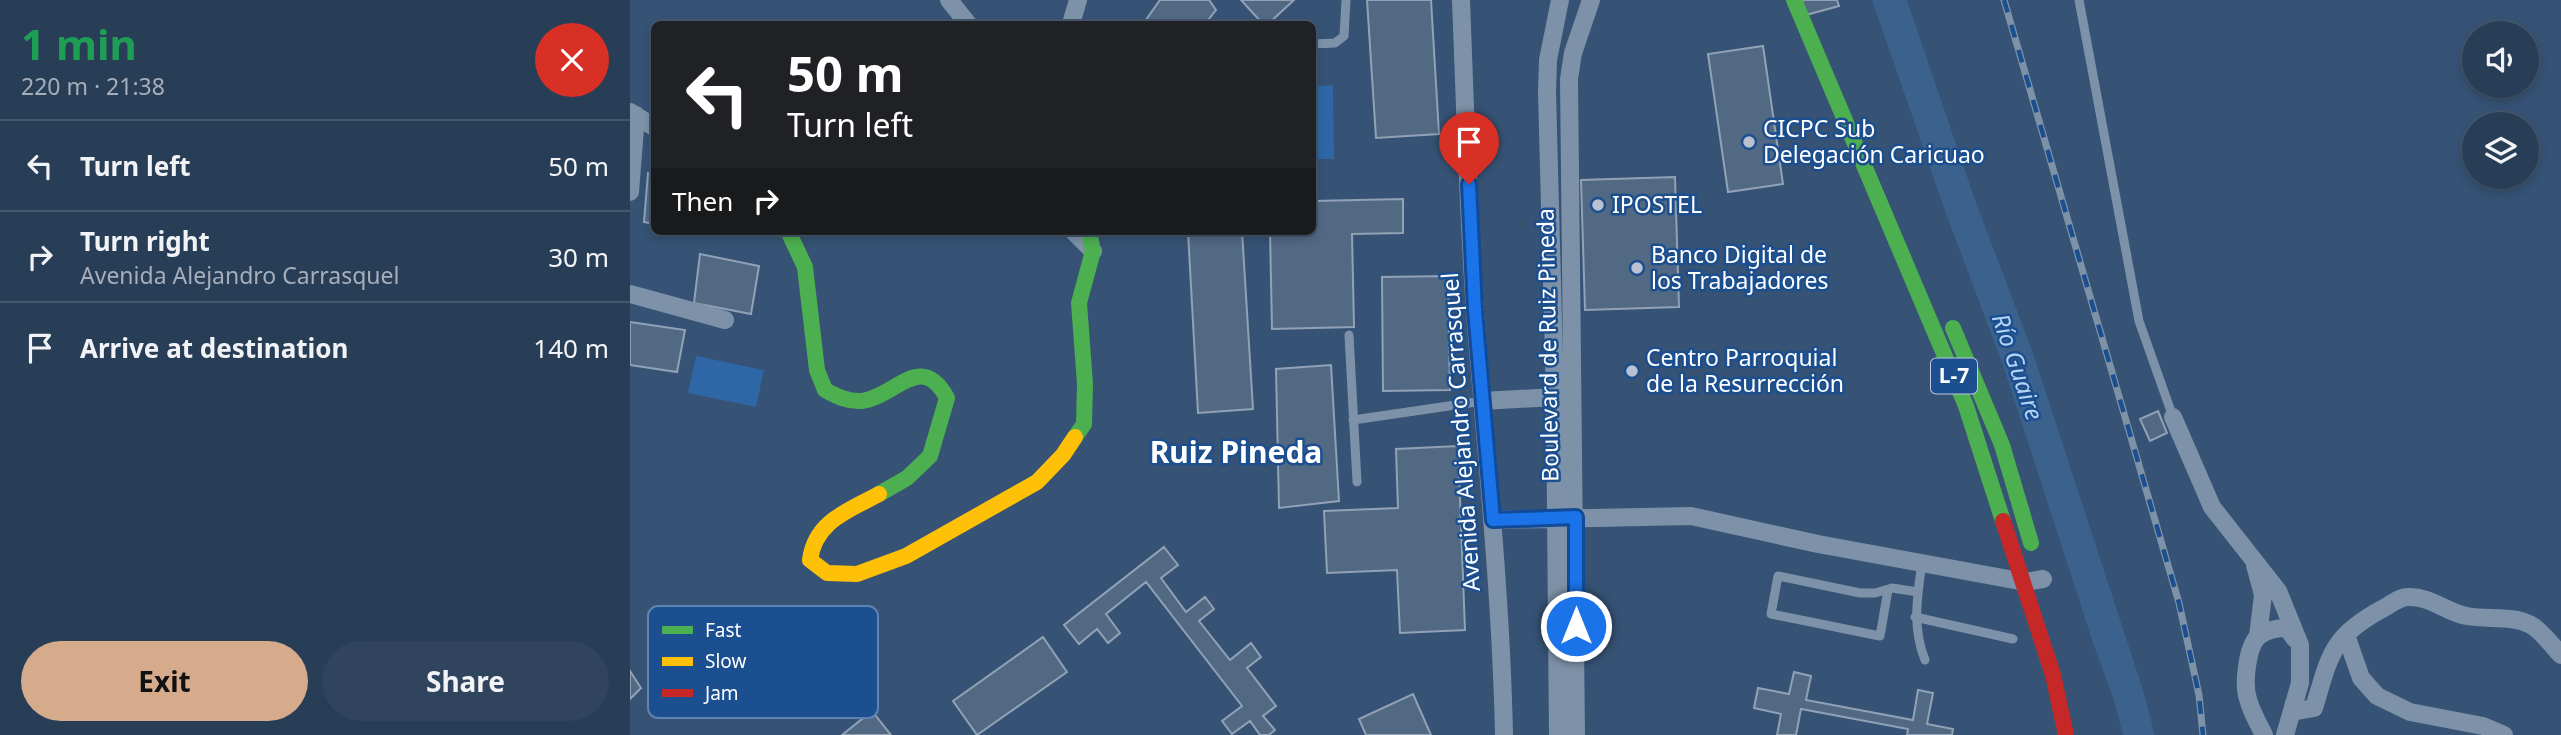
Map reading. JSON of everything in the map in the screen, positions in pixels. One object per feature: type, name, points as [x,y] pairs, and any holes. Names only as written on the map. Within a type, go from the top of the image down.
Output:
[{"type":"main road","name":"L-7","points":[[1794,0],[1966,406],[2025,582],[2053,675],[2066,735]]},
{"type":"main road","name":"L-7","points":[[1869,176],[1898,221],[1945,312],[1990,412],[2041,573]]},
{"type":"main road","points":[[790,235],[805,267],[817,370],[825,390],[846,401],[866,400],[909,379],[925,377],[938,383],[947,398],[930,456],[907,478],[827,523],[812,545],[810,559],[827,573],[857,574],[906,556],[1037,482],[1063,455],[1084,424],[1085,384],[1079,303],[1093,251],[1090,235]]},
{"type":"main road","points":[[2062,651],[2078,714]]},
{"type":"street","points":[[949,0],[966,21]]},
{"type":"street","points":[[1072,21],[1078,0]]},
{"type":"street","name":"Avenida Alejandro Carrasquel","points":[[1461,0],[1475,310],[1503,664],[1504,735]]},
{"type":"street","name":"Boulevard de Ruiz Pineda","points":[[1558,735],[1555,397],[1547,92],[1548,60],[1560,0]]},
{"type":"street","name":"Boulevard de Ruiz Pineda","points":[[1576,735],[1576,517],[1569,79],[1573,53],[1591,0]]},
{"type":"street","points":[[633,113],[651,125]]},
{"type":"street","points":[[630,192],[633,113]]},
{"type":"street","points":[[1077,235],[1093,251]]},
{"type":"street","points":[[630,294],[725,320]]},
{"type":"street","points":[[1483,401],[1555,397]]},
{"type":"street","points":[[2174,417],[2212,507],[2278,591],[2300,645],[2300,683],[2284,735]]},
{"type":"street","points":[[1493,520],[1691,516],[1818,544],[2025,582],[2041,573]]},
{"type":"street","points":[[2254,558],[2263,595],[2258,636],[2252,647],[2246,672],[2247,697],[2264,735]]},
{"type":"street","points":[[2294,704],[2297,711],[2314,708],[2330,656],[2338,640],[2371,615],[2405,597],[2431,600],[2453,614],[2508,619],[2531,625],[2561,655]]},
{"type":"street","points":[[2258,636],[2275,628],[2287,628],[2300,645]]},
{"type":"street","points":[[2346,635],[2361,678],[2377,696],[2410,712],[2483,726],[2504,735]]},
{"type":"lane","points":[[1316,44],[1335,43],[1344,36],[1346,0]]},
{"type":"lane","points":[[2079,0],[2139,321],[2174,417]]},
{"type":"lane","points":[[1349,335],[1357,482]]},
{"type":"lane","points":[[1353,420],[1483,401]]},
{"type":"lane","points":[[1922,564],[1915,617],[1920,648],[1925,660]]},
{"type":"lane","points":[[1888,590],[1880,635],[1771,614],[1778,576],[1860,593],[1888,590],[1918,592]]},
{"type":"lane","points":[[1915,617],[2013,639]]},
{"type":"shaded area","points":[[1333,85],[1334,159],[1316,159],[1316,87]]},
{"type":"shaded area","points":[[696,356],[764,370],[756,407],[688,393]]},
{"type":"water","name":"Río Guaire","points":[[1872,0],[1907,0],[1975,200],[2033,353],[2143,690],[2155,735],[2123,735],[2114,700],[2003,365],[1945,211]]},
{"type":"building","points":[[1160,0],[1209,0],[1216,10],[1207,21],[1145,21]]},
{"type":"building","points":[[1241,0],[1294,0],[1271,21],[1260,21]]},
{"type":"building","points":[[1367,0],[1431,0],[1439,134],[1376,138]]},
{"type":"building","points":[[1802,0],[1837,0],[1839,6],[1806,15]]},
{"type":"building","name":"CICPC Sub Delegación Caricuao","points":[[1763,46],[1783,184],[1728,192],[1708,54]]},
{"type":"building","points":[[648,173],[651,174],[651,223],[644,222]]},
{"type":"building","points":[[1675,177],[1679,307],[1585,310],[1581,180]]},
{"type":"building","points":[[1403,199],[1403,233],[1352,234],[1354,327],[1272,329],[1270,235],[1316,235],[1316,201]]},
{"type":"building","points":[[1188,235],[1242,235],[1253,409],[1198,413]]},
{"type":"building","points":[[700,254],[759,266],[751,314],[694,303]]},
{"type":"building","points":[[1448,276],[1450,390],[1383,391],[1382,277]]},
{"type":"building","points":[[630,322],[685,330],[677,372],[630,365]]},
{"type":"building","points":[[1331,365],[1339,501],[1279,508],[1276,369]]},
{"type":"building","points":[[2158,411],[2167,433],[2150,441],[2140,419]]},
{"type":"building","points":[[1458,446],[1465,630],[1400,633],[1397,570],[1327,573],[1324,511],[1398,508],[1396,449]]},
{"type":"building","points":[[1164,547],[1178,565],[1161,578],[1186,612],[1205,597],[1214,609],[1199,621],[1230,660],[1251,643],[1261,657],[1247,668],[1276,706],[1263,716],[1275,730],[1269,735],[1260,735],[1250,721],[1232,734],[1222,721],[1242,706],[1146,582],[1106,614],[1120,633],[1108,643],[1097,629],[1079,644],[1064,625]]},
{"type":"building","points":[[1043,637],[1067,672],[977,735],[953,701]]},
{"type":"building","points":[[630,671],[641,688],[630,699]]},
{"type":"building","points":[[1794,672],[1811,676],[1806,700],[1913,720],[1918,690],[1933,693],[1927,724],[1953,729],[1952,735],[1907,735],[1908,729],[1801,709],[1796,735],[1777,735],[1781,714],[1754,708],[1758,688],[1789,694]]},
{"type":"building","points":[[1413,694],[1431,735],[1366,735],[1359,719]]},
{"type":"building","points":[[863,718],[878,718],[891,735],[842,735]]},
{"type":"railway","points":[[2004,0],[2179,603],[2199,695],[2203,735]]},
{"type":"traffic: fast","points":[[1794,0],[1966,406],[2003,521]]},
{"type":"traffic: fast","points":[[790,235],[805,267],[817,370],[825,390],[847,400],[862,401],[917,377],[927,378],[937,384],[947,398],[930,456],[907,478],[879,494]]},
{"type":"traffic: fast","points":[[1075,437],[1084,424],[1085,384],[1079,303],[1093,251],[1090,235]]},
{"type":"traffic: fast","points":[[1953,328],[2002,445],[2031,543]]},
{"type":"traffic: slow","points":[[879,494],[845,512],[826,526],[813,547],[810,560],[827,573],[857,574],[906,556],[1037,482],[1063,455],[1075,437]]},
{"type":"traffic: jam","points":[[2003,521],[2053,675],[2066,735]]},
{"type":"place","name":"CICPC Sub Delegación Caricuao","points":[[1749,142]]},
{"type":"place","name":"IPOSTEL","points":[[1598,205]]},
{"type":"place","name":"Banco Digital de los Trabajadores","points":[[1637,268]]},
{"type":"place","name":"Centro Parroquial de la Resurrección","points":[[1632,371]]},
{"type":"district","name":"Ruiz Pineda","points":[[1236,453]]},
{"type":"route","points":[[1469,184],[1475,310],[1493,520],[1576,517],[1576,626]]}]
